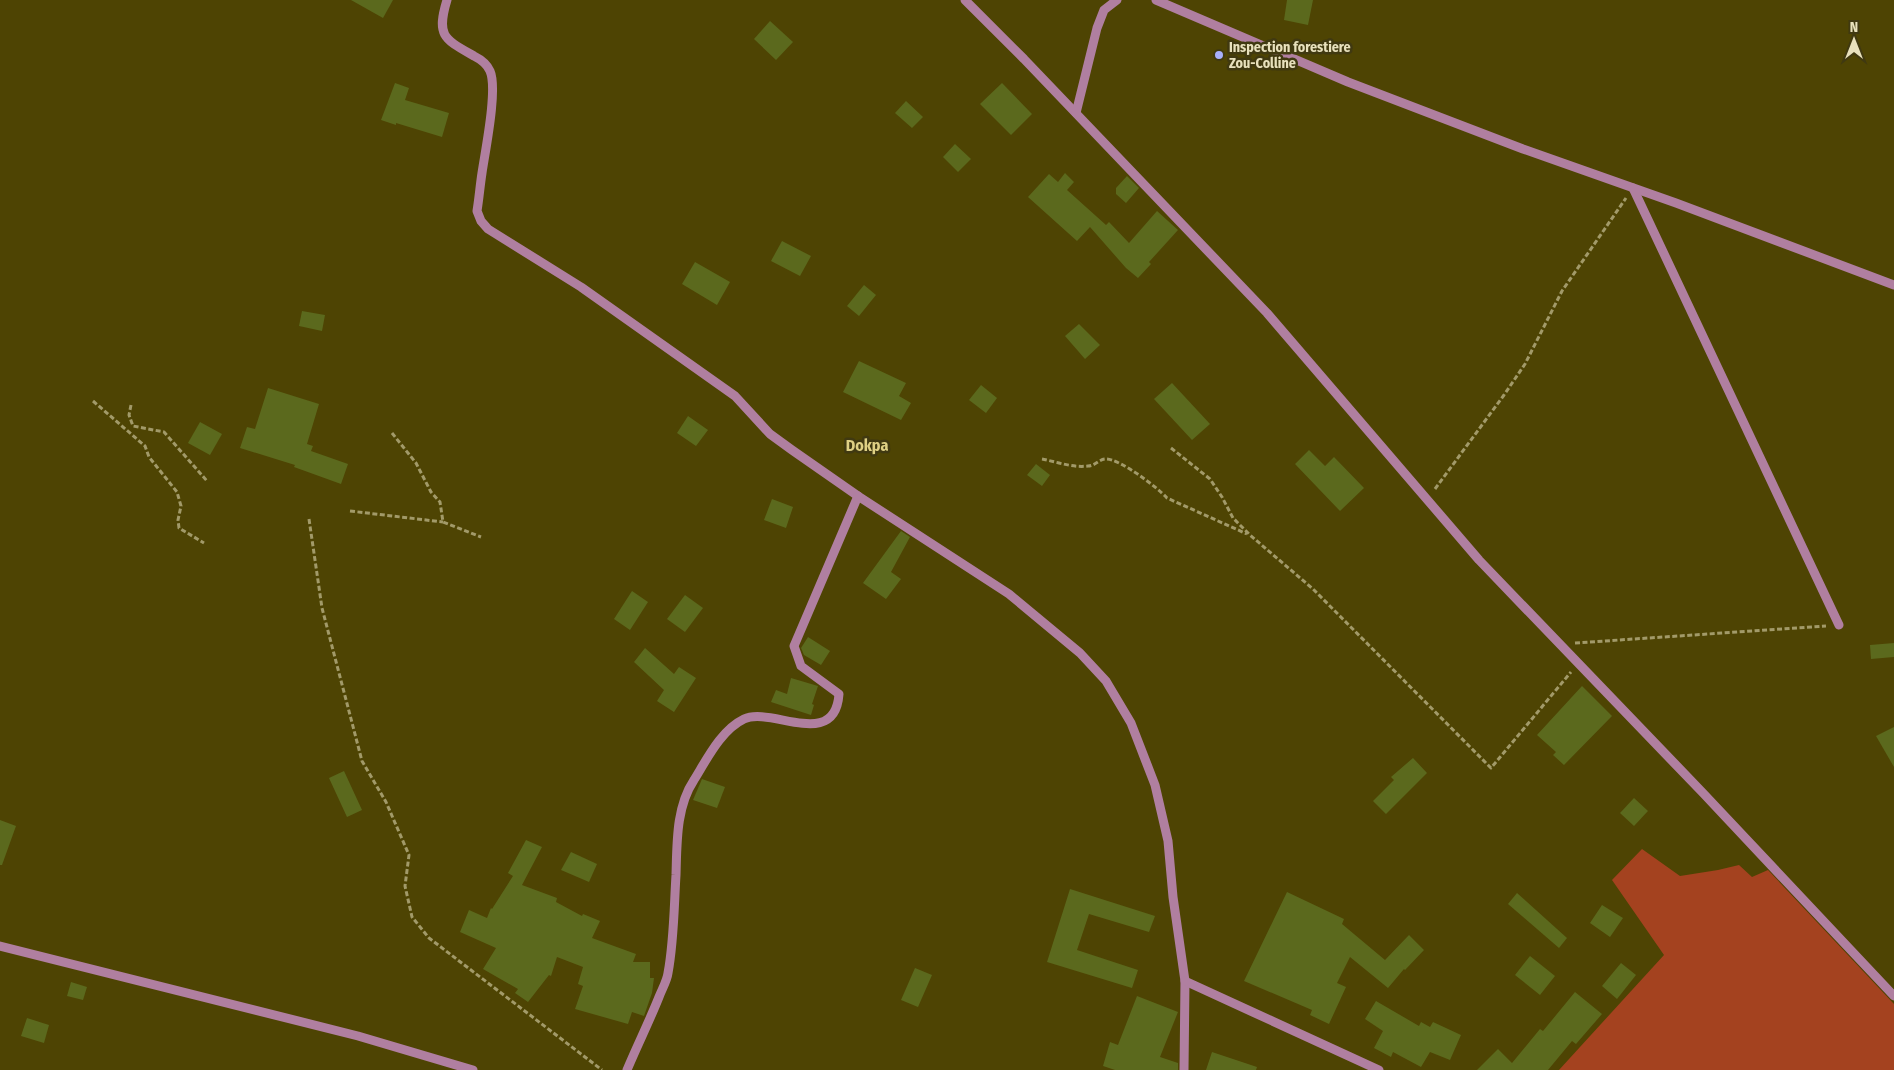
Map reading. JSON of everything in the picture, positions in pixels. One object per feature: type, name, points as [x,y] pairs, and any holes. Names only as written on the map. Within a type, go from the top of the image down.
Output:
[{"type":"street","points":[[447,0],[442,15],[444,34],[450,42],[482,60],[490,71],[492,83],[489,129],[477,211],[481,221],[488,229],[581,287],[735,396],[770,434],[858,496],[1009,594],[1080,653],[1106,681],[1131,723],[1155,785],[1168,841],[1173,897],[1185,981],[1184,1070]]},
{"type":"street","points":[[965,0],[1267,313],[1479,560],[1696,785],[1894,996]]},
{"type":"street","points":[[1076,114],[1097,28],[1104,10],[1117,0]]},
{"type":"street","points":[[1156,0],[1348,82],[1523,149],[1894,285]]},
{"type":"street","points":[[1633,188],[1839,625]]},
{"type":"street","points":[[627,1070],[668,974],[674,928],[680,812],[689,787],[728,730],[745,719],[759,716],[797,723],[817,724],[830,717],[838,705],[839,694],[802,666],[794,646],[858,496]]},
{"type":"street","points":[[0,946],[358,1036],[473,1070]]},
{"type":"street","points":[[1185,981],[1379,1070]]},
{"type":"path","points":[[1427,500],[1525,364],[1562,291],[1633,188]]},
{"type":"path","points":[[93,401],[145,446],[148,457],[177,492],[181,506],[178,520],[179,528],[204,543]]},
{"type":"path","points":[[131,405],[128,415],[133,426],[164,432],[207,481]]},
{"type":"path","points":[[392,433],[416,463],[431,492],[440,502],[442,522]]},
{"type":"path","points":[[1171,448],[1210,479],[1233,518],[1250,536],[1313,589],[1491,768],[1578,663]]},
{"type":"path","points":[[1042,459],[1077,466],[1090,466],[1103,459],[1109,460],[1158,488],[1167,498],[1250,536]]},
{"type":"path","points":[[350,511],[442,522],[481,537]]},
{"type":"path","points":[[309,519],[322,608],[362,762],[386,802],[409,855],[405,886],[412,917],[429,938],[602,1070]]},
{"type":"path","points":[[1559,644],[1839,625]]},
{"type":"shaded area","points":[[1642,849],[1680,876],[1739,865],[1752,877],[1768,870],[1894,1004],[1894,1070],[1559,1070],[1664,955],[1612,880]]},
{"type":"building","points":[[351,0],[393,0],[383,18]]},
{"type":"building","points":[[1287,0],[1313,0],[1308,25],[1284,20]]},
{"type":"building","points":[[770,21],[793,42],[776,60],[754,39]]},
{"type":"building","points":[[395,83],[409,88],[405,100],[449,113],[442,137],[381,120]]},
{"type":"building","points":[[1002,83],[1032,114],[1011,135],[980,104]]},
{"type":"building","points":[[906,101],[923,117],[912,128],[895,113]]},
{"type":"building","points":[[955,144],[971,159],[958,172],[943,157]]},
{"type":"building","points":[[1065,173],[1074,182],[1067,190],[1106,225],[1109,222],[1129,243],[1157,211],[1178,230],[1149,262],[1151,264],[1138,278],[1126,268],[1090,227],[1077,241],[1028,197],[1049,174],[1058,182]]},
{"type":"building","points":[[1127,176],[1139,188],[1126,203],[1116,194],[1116,188]]},
{"type":"building","points":[[782,241],[811,256],[800,276],[771,261]]},
{"type":"building","points":[[695,262],[730,282],[717,305],[682,284]]},
{"type":"building","points":[[864,285],[876,295],[859,316],[847,306]]},
{"type":"building","points":[[302,311],[325,315],[322,331],[299,326]]},
{"type":"building","points":[[1079,324],[1100,345],[1085,359],[1065,336]]},
{"type":"building","points":[[859,361],[906,383],[899,396],[911,403],[901,420],[843,392]]},
{"type":"building","points":[[1172,383],[1210,424],[1192,440],[1154,399]]},
{"type":"building","points":[[981,385],[997,398],[986,413],[969,400]]},
{"type":"building","points":[[268,388],[319,404],[307,444],[313,446],[311,451],[348,464],[341,484],[294,467],[295,465],[240,448],[247,427],[255,429]]},
{"type":"building","points":[[688,416],[708,430],[696,446],[677,433]]},
{"type":"building","points":[[200,422],[222,434],[210,455],[188,443]]},
{"type":"building","points":[[1309,450],[1325,466],[1334,457],[1364,488],[1340,511],[1295,464]]},
{"type":"building","points":[[1036,464],[1050,475],[1042,486],[1027,475]]},
{"type":"building","points":[[772,499],[793,507],[786,528],[764,520]]},
{"type":"building","points":[[901,531],[910,537],[891,572],[901,579],[886,599],[863,583]]},
{"type":"building","points":[[632,591],[648,602],[630,630],[614,619]]},
{"type":"building","points":[[685,595],[703,608],[685,632],[667,619]]},
{"type":"building","points":[[808,637],[830,651],[821,665],[804,655],[801,648]]},
{"type":"building","points":[[1894,643],[1894,657],[1871,659],[1870,645]]},
{"type":"building","points":[[645,648],[674,674],[679,667],[696,678],[674,712],[657,701],[664,690],[634,662]]},
{"type":"building","points":[[791,678],[818,686],[812,704],[814,705],[811,715],[771,702],[776,690],[787,694]]},
{"type":"building","points":[[1582,686],[1612,716],[1564,765],[1553,755],[1556,752],[1537,735]]},
{"type":"building","points":[[1894,727],[1894,767],[1876,736]]},
{"type":"building","points":[[1413,758],[1427,773],[1386,814],[1373,801],[1394,780],[1391,777]]},
{"type":"building","points":[[344,771],[362,810],[347,817],[329,778]]},
{"type":"building","points":[[702,779],[725,787],[717,808],[693,800]]},
{"type":"building","points":[[1634,798],[1648,811],[1634,826],[1620,813]]},
{"type":"building","points":[[0,820],[16,826],[2,865],[0,865]]},
{"type":"building","points":[[526,840],[542,847],[522,885],[557,898],[556,902],[582,916],[583,914],[600,921],[592,938],[636,954],[633,962],[650,962],[650,978],[654,978],[652,993],[644,1016],[632,1012],[628,1024],[575,1009],[583,986],[578,984],[583,967],[557,957],[551,976],[549,975],[528,1002],[515,993],[518,989],[483,969],[496,948],[460,932],[469,910],[487,918],[491,908],[513,876],[508,873]]},
{"type":"building","points":[[571,852],[597,864],[589,882],[561,870]]},
{"type":"building","points":[[1070,889],[1155,916],[1149,932],[1089,914],[1077,950],[1138,970],[1132,988],[1047,962]]},
{"type":"building","points":[[1287,892],[1344,919],[1342,924],[1385,960],[1409,935],[1424,950],[1388,988],[1350,957],[1337,983],[1346,987],[1329,1024],[1310,1015],[1312,1010],[1244,981]]},
{"type":"building","points":[[1517,893],[1567,938],[1559,948],[1508,904]]},
{"type":"building","points":[[1602,905],[1623,918],[1610,937],[1590,923]]},
{"type":"building","points":[[1530,956],[1555,976],[1540,995],[1515,975]]},
{"type":"building","points":[[1621,963],[1636,975],[1617,999],[1602,986]]},
{"type":"building","points":[[915,968],[932,975],[918,1007],[901,1000]]},
{"type":"building","points":[[71,982],[87,987],[83,1000],[67,996]]},
{"type":"building","points":[[1575,992],[1602,1014],[1576,1044],[1572,1041],[1548,1070],[1477,1070],[1498,1049],[1512,1063],[1540,1029],[1543,1031]]},
{"type":"building","points":[[1137,996],[1178,1012],[1160,1057],[1178,1063],[1178,1070],[1115,1070],[1103,1066],[1110,1042],[1118,1045]]},
{"type":"building","points":[[1376,1001],[1419,1026],[1421,1022],[1430,1027],[1433,1022],[1461,1035],[1450,1060],[1430,1052],[1421,1067],[1393,1052],[1391,1057],[1374,1048],[1383,1031],[1365,1019]]},
{"type":"building","points":[[27,1018],[49,1025],[44,1043],[21,1036]]},
{"type":"building","points":[[1212,1052],[1257,1067],[1256,1070],[1206,1070]]},
{"type":"place","name":"Inspection forestiere Zou-Colline","points":[[1219,55]]},
{"type":"district","name":"Dokpa","points":[[867,445]]}]
